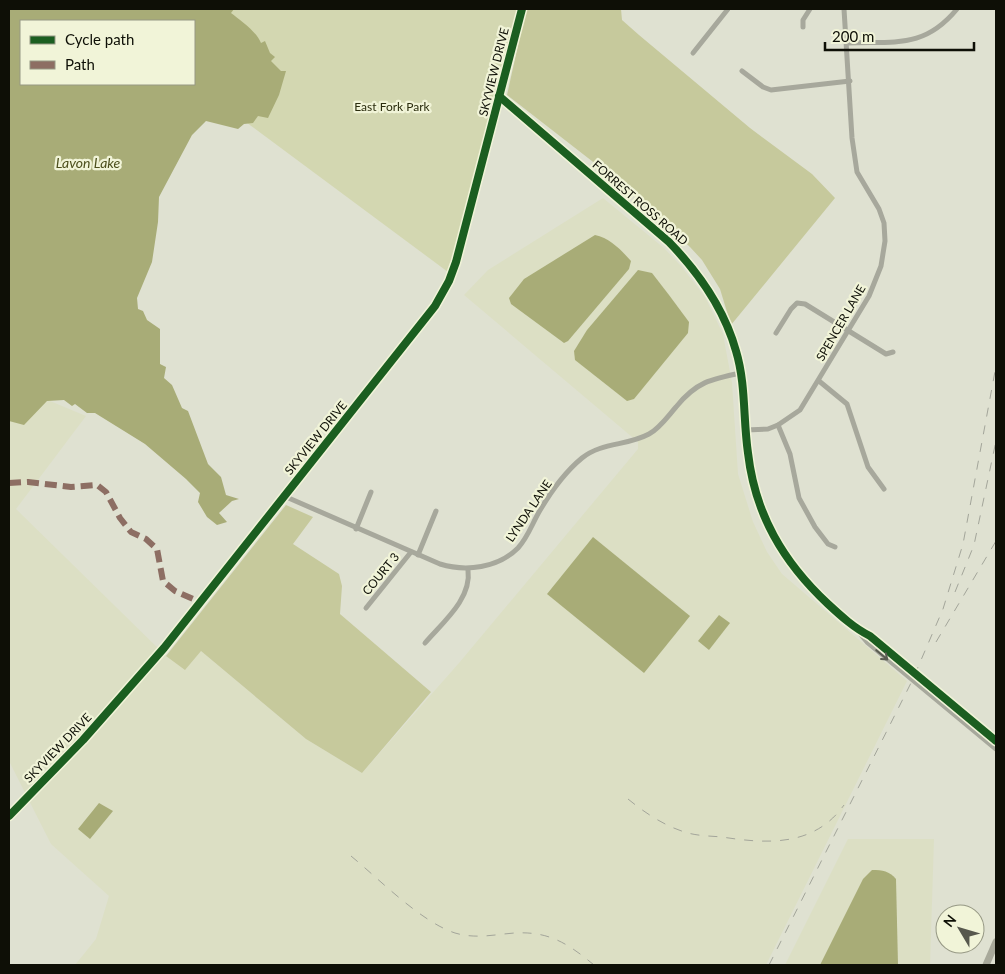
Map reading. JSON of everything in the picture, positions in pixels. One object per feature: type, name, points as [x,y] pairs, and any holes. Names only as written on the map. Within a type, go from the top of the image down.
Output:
[{"type":"main road","points":[[986,965],[996,942]]},
{"type":"street","name":"SKYVIEW DRIVE","points":[[9,816],[83,740],[164,648],[443,294],[462,242],[522,9]]},
{"type":"street","points":[[693,53],[728,9]]},
{"type":"street","points":[[803,27],[803,20],[810,9]]},
{"type":"street","name":"SPENCER LANE","points":[[746,430],[768,429],[778,425],[800,410],[869,296],[881,266],[885,241],[884,223],[879,209],[857,172],[852,138],[850,81],[844,9]]},
{"type":"street","points":[[847,43],[921,38],[936,30],[957,9]]},
{"type":"street","points":[[742,71],[763,87],[771,90],[850,81]]},
{"type":"street","name":"FORREST ROSS ROAD","points":[[499,96],[668,242],[688,262],[708,288],[736,350],[741,373],[751,473],[757,496],[777,544],[806,584],[855,628],[870,636],[996,740]]},
{"type":"street","points":[[776,333],[791,309],[797,303],[805,304],[886,354],[892,352]]},
{"type":"street","name":"LYNDA LANE","points":[[468,570],[502,558],[518,547],[549,496],[572,468],[588,454],[606,446],[636,440],[651,433],[694,388],[711,380],[741,373]]},
{"type":"street","points":[[819,381],[847,404],[868,467],[884,489]]},
{"type":"street","points":[[778,425],[790,454],[799,498],[828,544],[836,547]]},
{"type":"street","points":[[356,529],[371,492]]},
{"type":"street","points":[[284,496],[418,555],[447,566],[468,570],[468,583],[464,595],[425,643]]},
{"type":"street","points":[[418,555],[436,511]]},
{"type":"street","name":"COURT 3","points":[[366,608],[411,552]]},
{"type":"street","points":[[855,628],[867,642],[912,681],[996,749]]},
{"type":"shaded area","points":[[526,9],[621,9],[622,20],[750,128],[812,174],[835,198],[731,325],[720,289],[702,260],[690,247],[624,186],[507,95]]},
{"type":"shaded area","points":[[603,198],[664,248],[681,266],[705,297],[723,334],[732,383],[738,474],[753,522],[767,552],[782,574],[907,681],[766,965],[75,965],[96,939],[109,896],[51,844],[9,761],[9,366],[50,401],[86,416],[16,509],[166,656],[201,651],[306,739],[362,773],[459,663],[638,449],[638,442],[464,295],[488,270]]},
{"type":"shaded area","points":[[286,505],[313,517],[293,544],[339,574],[342,586],[340,614],[431,692],[362,773],[306,739],[201,651],[185,670],[166,656]]},
{"type":"shaded area","points":[[848,839],[934,839],[930,965],[785,965]]},
{"type":"green space","name":"East Fork Park","points":[[193,9],[519,9],[472,194],[448,272],[231,111]]},
{"type":"water","name":"Lavon Lake","points":[[9,9],[234,9],[231,13],[252,31],[261,43],[265,41],[270,53],[275,57],[271,61],[281,71],[286,71],[279,95],[268,118],[258,116],[253,123],[244,124],[238,129],[206,121],[192,135],[159,197],[158,222],[152,262],[137,298],[138,309],[143,311],[147,320],[160,329],[160,364],[166,367],[164,378],[172,385],[182,408],[188,411],[208,464],[221,477],[226,495],[239,499],[232,501],[219,513],[227,522],[217,525],[207,517],[198,502],[200,493],[145,444],[95,413],[87,413],[75,404],[72,406],[64,400],[47,401],[24,425],[9,421]]},
{"type":"water","points":[[595,235],[615,245],[631,261],[629,269],[568,341],[564,343],[511,304],[509,298],[524,279]]},
{"type":"water","points":[[638,270],[652,273],[689,322],[688,333],[634,399],[627,401],[575,360],[574,351],[587,330]]},
{"type":"water","points":[[593,537],[690,616],[644,673],[547,594]]},
{"type":"water","points":[[719,615],[730,623],[709,650],[698,641]]},
{"type":"water","points":[[99,803],[113,811],[90,839],[78,829]]},
{"type":"water","points":[[872,870],[886,871],[896,879],[898,965],[820,965],[863,879]]},
{"type":"railway","points":[[769,965],[912,681],[943,609],[963,544],[996,366]]},
{"type":"railway","points":[[955,592],[974,545],[996,441]]},
{"type":"railway","points":[[936,642],[996,541]]},
{"type":"railway","points":[[628,799],[656,819],[688,833],[756,841],[789,839],[819,829],[832,819],[844,805]]},
{"type":"railway","points":[[351,856],[387,888],[428,920],[455,933],[473,936],[518,933],[542,935],[563,943],[594,965]]},
{"type":"marked path","points":[[9,483],[28,482],[71,487],[97,485],[106,492],[120,518],[131,532],[146,539],[157,549],[163,581],[175,591],[200,602]]},
{"type":"cycle path","points":[[9,816],[83,740],[164,648],[435,306],[449,281],[456,262],[522,9]]},
{"type":"cycle path","points":[[499,96],[669,242],[709,292],[725,320],[739,363],[748,453],[757,496],[774,536],[798,571],[812,588],[843,617],[870,636],[996,741]]}]
